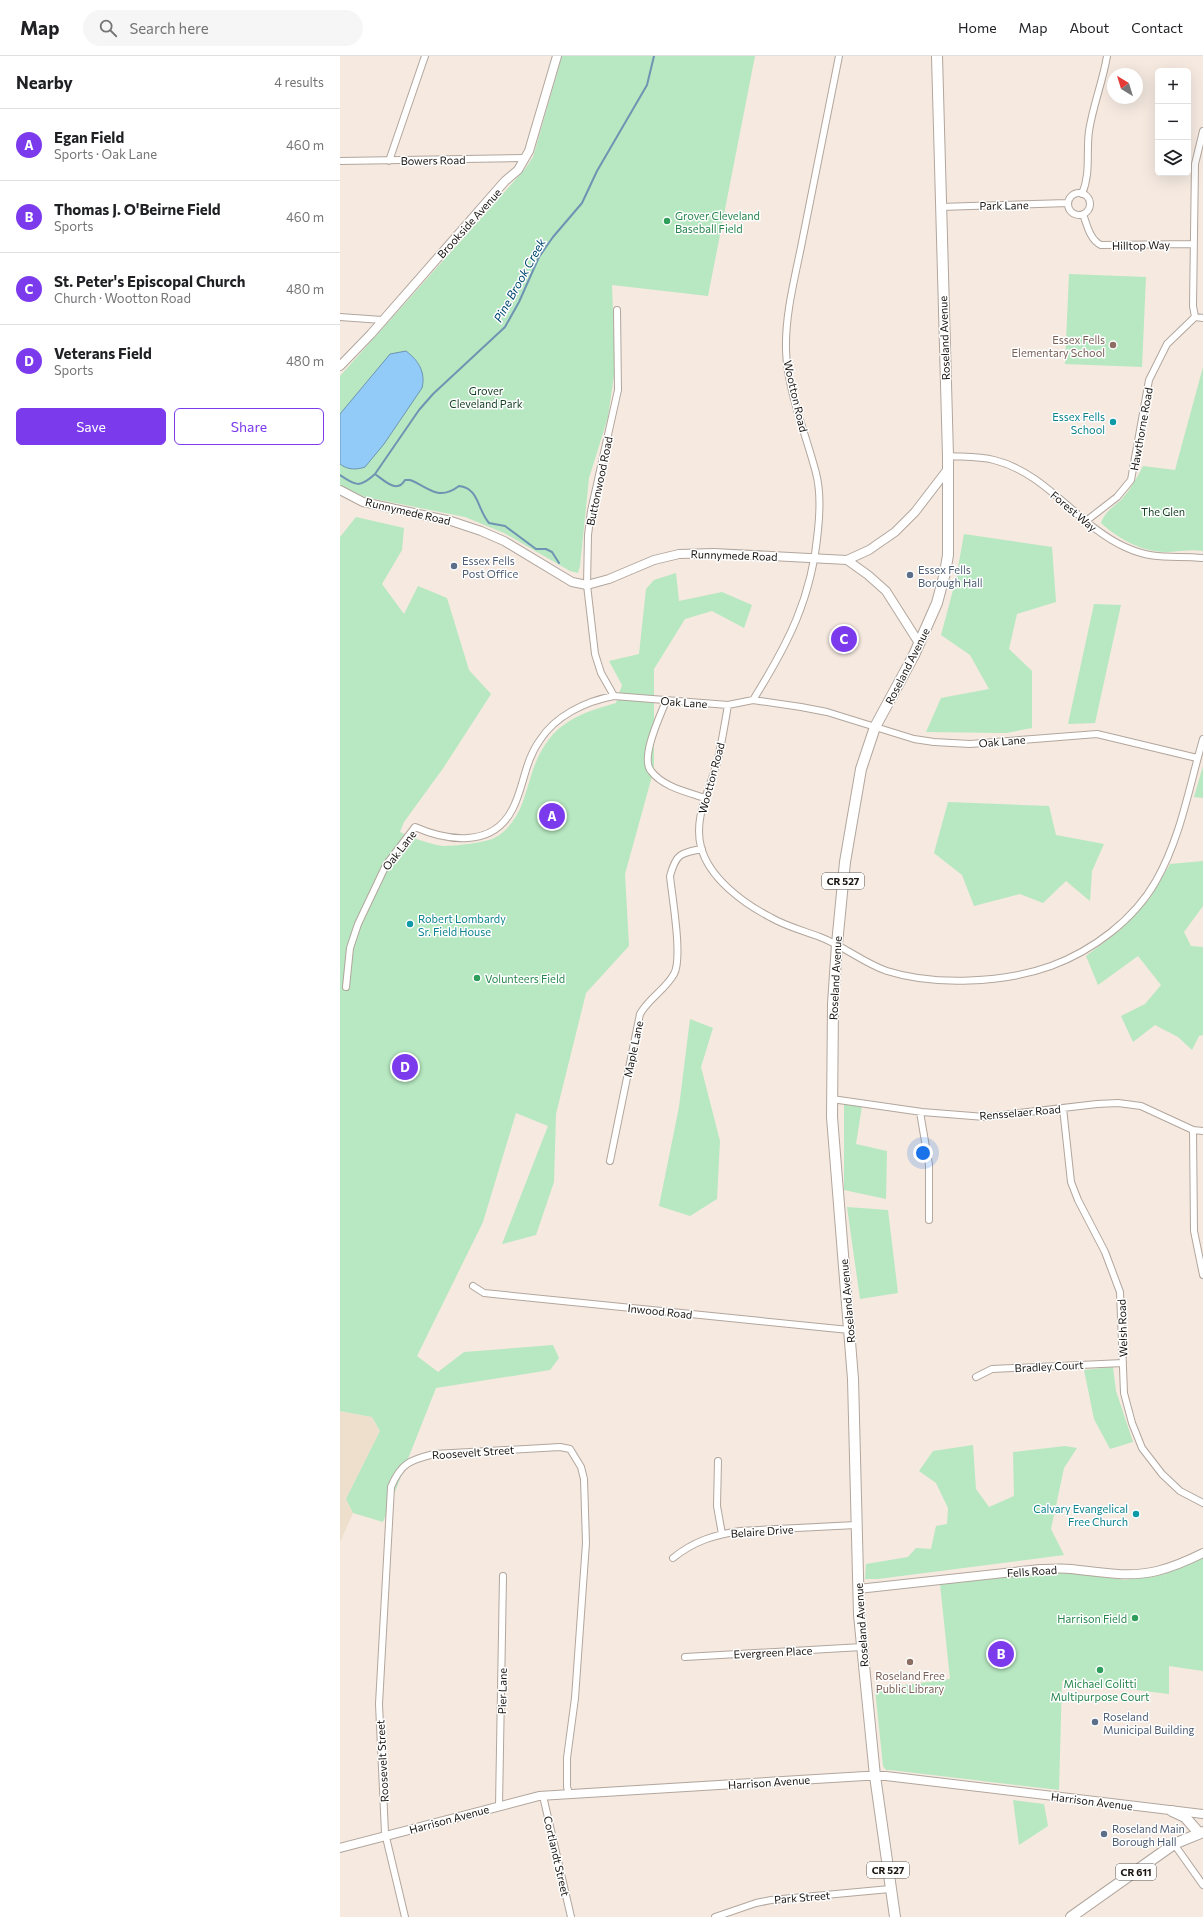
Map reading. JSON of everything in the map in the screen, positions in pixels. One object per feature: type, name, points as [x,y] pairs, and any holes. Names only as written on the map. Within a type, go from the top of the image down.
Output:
[{"type":"main road","name":"Roseland Avenue","points":[[895,1917],[890,1889],[876,1776],[862,1647],[858,1589],[853,1379],[832,1117],[833,1004],[845,862],[860,777],[875,727],[919,642],[937,603],[946,573],[949,510],[937,56]]},
{"type":"main road","points":[[1172,1811],[1185,1817],[1201,1832]]},
{"type":"main road","name":"CR 611","points":[[1071,1917],[1174,1844],[1201,1832]]},
{"type":"street","points":[[389,161],[425,56]]},
{"type":"street","name":"Brookside Avenue","points":[[340,366],[371,334],[505,182],[518,170],[525,158],[556,56]]},
{"type":"street","name":"Wootton Road","points":[[753,700],[776,664],[800,613],[809,586],[814,559],[820,501],[816,475],[791,384],[786,350],[788,320],[795,281],[839,56]]},
{"type":"street","points":[[1082,194],[1087,182],[1089,133],[1093,105],[1107,59]]},
{"type":"street","points":[[1203,131],[1195,164],[1193,306],[1195,317],[1203,318]]},
{"type":"street","name":"Bowers Road","points":[[340,161],[525,158]]},
{"type":"street","points":[[1082,194],[1086,196],[1090,204],[1087,212],[1078,215],[1071,211],[1068,203],[1073,195],[1082,194]]},
{"type":"street","name":"Park Lane","points":[[940,207],[1068,203]]},
{"type":"street","name":"Hilltop Way","points":[[1083,214],[1094,240],[1101,245],[1194,244]]},
{"type":"street","name":"Buttonwood Road","points":[[614,696],[601,673],[595,654],[587,585],[588,535],[591,511],[618,390],[617,310]]},
{"type":"street","points":[[340,317],[382,320]]},
{"type":"street","name":"Hawthorne Road","points":[[1086,521],[1117,497],[1131,480],[1149,380],[1167,344],[1195,317]]},
{"type":"street","name":"Forest Way","points":[[948,456],[983,458],[1012,467],[1036,481],[1114,542],[1142,553],[1169,558],[1203,558]]},
{"type":"street","name":"Runnymede Road","points":[[340,490],[363,502],[451,521],[481,531],[504,541],[572,582],[587,585],[609,579],[654,560],[679,554],[714,553],[846,560],[869,550],[895,532],[915,512],[948,469]]},
{"type":"street","points":[[846,560],[868,575],[886,591],[919,642]]},
{"type":"street","name":"Oak Lane","points":[[346,987],[350,948],[358,924],[386,865],[415,827],[442,837],[454,839],[478,836],[496,828],[505,821],[512,810],[529,758],[540,738],[548,729],[582,706],[614,696],[728,706],[753,700],[801,706],[827,712],[914,739],[970,744],[1097,734],[1197,758]]},
{"type":"street","points":[[666,701],[648,752],[648,764],[650,771],[674,787],[705,798]]},
{"type":"street","name":"Wootton Road","points":[[728,706],[717,760],[700,818],[699,835],[702,849],[716,873],[732,891],[771,918],[837,944],[886,971],[912,978],[938,980],[968,981],[1014,975],[1051,966],[1084,950],[1119,925],[1132,912],[1154,884],[1177,835],[1203,739]]},
{"type":"street","name":"Maple Lane","points":[[610,1161],[640,1014],[645,1004],[664,988],[675,973],[678,958],[670,876],[673,865],[676,859],[684,852],[702,849]]},
{"type":"street","name":"Rensselaer Road","points":[[832,1099],[920,1112],[985,1117],[1097,1104],[1118,1103],[1141,1106],[1193,1130],[1203,1131]]},
{"type":"street","name":"Welsh Road","points":[[1063,1108],[1071,1182],[1105,1252],[1120,1292],[1124,1393],[1132,1423],[1142,1448],[1162,1474],[1180,1491],[1203,1503]]},
{"type":"street","points":[[920,1112],[929,1165],[929,1220]]},
{"type":"street","points":[[1193,1130],[1194,1231],[1203,1275]]},
{"type":"street","name":"Inwood Road","points":[[473,1286],[484,1293],[849,1330]]},
{"type":"street","name":"Bradley Court","points":[[976,1377],[992,1369],[1123,1363]]},
{"type":"street","name":"Roosevelt Street","points":[[405,1917],[386,1836],[379,1704],[391,1487],[396,1475],[406,1463],[416,1458],[434,1454],[560,1447],[570,1449],[581,1467],[584,1479],[586,1542],[575,1698],[567,1758],[567,1787],[569,1793]]},
{"type":"street","points":[[718,1461],[717,1506],[722,1534]]},
{"type":"street","name":"Belaire Drive","points":[[673,1558],[694,1544],[722,1534],[740,1531],[856,1526]]},
{"type":"street","name":"Fells Road","points":[[858,1589],[1040,1569],[1070,1569],[1115,1574],[1135,1574],[1157,1571],[1186,1561],[1203,1553]]},
{"type":"street","name":"Pier Lane","points":[[499,1806],[503,1576]]},
{"type":"street","name":"Evergreen Place","points":[[685,1657],[862,1647]]},
{"type":"street","name":"Harrison Avenue","points":[[340,1848],[499,1806],[543,1796],[569,1793],[876,1776],[1203,1814]]},
{"type":"street","name":"Cortlandt Street","points":[[543,1796],[571,1917]]},
{"type":"street","points":[[1174,1844],[1203,1885]]},
{"type":"street","name":"Park Street","points":[[715,1917],[756,1903],[771,1900],[890,1889]]},
{"type":"shaded area","points":[[340,1411],[372,1417],[380,1432],[346,1499],[353,1513],[340,1542]]},
{"type":"green space","name":"Grover Cleveland Park","points":[[562,56],[755,56],[708,296],[612,285],[615,368],[608,417],[589,478],[578,573],[570,571],[504,533],[465,517],[365,497],[340,486],[340,376],[525,169],[533,157]]},
{"type":"green space","points":[[1069,274],[1146,277],[1142,367],[1065,364]]},
{"type":"green space","name":"The Glen","points":[[1203,367],[1203,551],[1194,550],[1165,552],[1148,550],[1122,539],[1101,523],[1107,513],[1127,492],[1143,466],[1175,470]]},
{"type":"green space","points":[[356,517],[404,528],[402,550],[382,584],[404,614],[418,586],[447,598],[469,670],[491,694],[444,767],[404,822],[400,832],[438,845],[469,844],[490,840],[503,832],[511,824],[520,809],[536,762],[550,738],[564,725],[580,715],[616,703],[622,685],[609,661],[639,654],[646,589],[654,580],[676,573],[679,601],[722,592],[752,605],[744,628],[712,611],[685,619],[654,669],[654,769],[625,874],[629,946],[586,993],[556,1114],[554,1182],[536,1235],[502,1244],[548,1126],[516,1113],[483,1222],[417,1356],[438,1372],[464,1352],[553,1345],[559,1358],[550,1370],[436,1388],[383,1522],[353,1513],[346,1499],[380,1431],[372,1417],[340,1411],[340,537]]},
{"type":"green space","points":[[964,534],[1052,547],[1056,602],[1017,614],[1009,649],[1032,671],[1032,728],[1006,733],[926,732],[941,698],[989,689],[970,655],[941,635],[956,579]]},
{"type":"green space","points":[[1094,604],[1121,605],[1095,723],[1068,724]]},
{"type":"green space","points":[[1203,766],[1203,798],[1194,797]]},
{"type":"green space","points":[[948,802],[1049,806],[1056,835],[1104,844],[1092,871],[1090,901],[1066,881],[1043,903],[1020,894],[974,906],[962,875],[934,853]]},
{"type":"green space","points":[[1203,861],[1203,906],[1184,932],[1191,946],[1203,947],[1203,1035],[1199,1036],[1192,1050],[1178,1037],[1155,1025],[1133,1042],[1121,1016],[1145,1004],[1161,985],[1138,956],[1098,985],[1086,956],[1119,931],[1150,898],[1170,864]]},
{"type":"green space","points":[[690,1019],[713,1028],[701,1067],[720,1141],[717,1199],[690,1216],[659,1206],[679,1107]]},
{"type":"green space","points":[[844,1103],[862,1106],[856,1144],[887,1151],[886,1199],[844,1190]]},
{"type":"green space","points":[[847,1207],[888,1210],[898,1293],[860,1299]]},
{"type":"green space","points":[[1113,1367],[1116,1391],[1133,1442],[1110,1449],[1094,1419],[1084,1370]]},
{"type":"green space","points":[[973,1445],[976,1489],[989,1507],[1014,1496],[1013,1452],[1065,1446],[1077,1448],[1064,1468],[1051,1529],[1064,1555],[878,1579],[865,1579],[866,1564],[908,1557],[916,1548],[931,1549],[936,1526],[947,1524],[948,1508],[936,1483],[919,1471],[933,1451]]},
{"type":"green space","points":[[1203,1548],[1203,1671],[1169,1666],[1169,1694],[1062,1681],[1059,1790],[886,1770],[883,1766],[875,1689],[950,1679],[940,1584],[1041,1572],[1068,1572],[1125,1580],[1165,1574],[1166,1593],[1165,1570]]},
{"type":"green space","points":[[1013,1800],[1044,1804],[1048,1826],[1019,1845]]},
{"type":"water","points":[[406,351],[414,358],[420,367],[423,377],[422,388],[384,444],[365,467],[352,469],[343,466],[340,464],[340,414],[390,354]]},
{"type":"waterway","name":"Pine Brook Creek","points":[[340,475],[358,484],[370,479],[419,410],[433,394],[505,327],[519,302],[539,257],[553,237],[582,203],[597,171],[647,85],[654,56]]},
{"type":"waterway","points":[[375,474],[391,485],[398,486],[405,480],[410,480],[439,493],[452,491],[459,486],[466,488],[474,495],[489,523],[505,526],[536,549],[546,549],[552,552],[559,563]]},
{"type":"place","name":"Grover Cleveland Baseball Field","points":[[667,221]]},
{"type":"place","name":"Essex Fells Elementary School","points":[[1113,345]]},
{"type":"place","name":"Essex Fells School","points":[[1113,422]]},
{"type":"place","name":"Essex Fells Post Office","points":[[454,566]]},
{"type":"place","name":"Essex Fells Borough Hall","points":[[910,575]]},
{"type":"place","name":"St. Peter's Episcopal Church","points":[[844,639]]},
{"type":"place","name":"Egan Field","points":[[552,816]]},
{"type":"place","name":"Robert Lombardy Sr. Field House","points":[[410,924]]},
{"type":"place","name":"Volunteers Field","points":[[477,978]]},
{"type":"place","name":"Veterans Field","points":[[405,1067]]},
{"type":"place","name":"Calvary Evangelical Free Church","points":[[1136,1514]]},
{"type":"place","name":"Harrison Field","points":[[1135,1618]]},
{"type":"place","name":"Thomas J. O'Beirne Field","points":[[1001,1654]]},
{"type":"place","name":"Roseland Free Public Library","points":[[910,1662]]},
{"type":"place","name":"Michael Colitti Multipurpose Court","points":[[1100,1670]]},
{"type":"place","name":"Roseland Municipal Building","points":[[1095,1722]]},
{"type":"place","name":"Roseland Main Borough Hall","points":[[1104,1834]]}]
